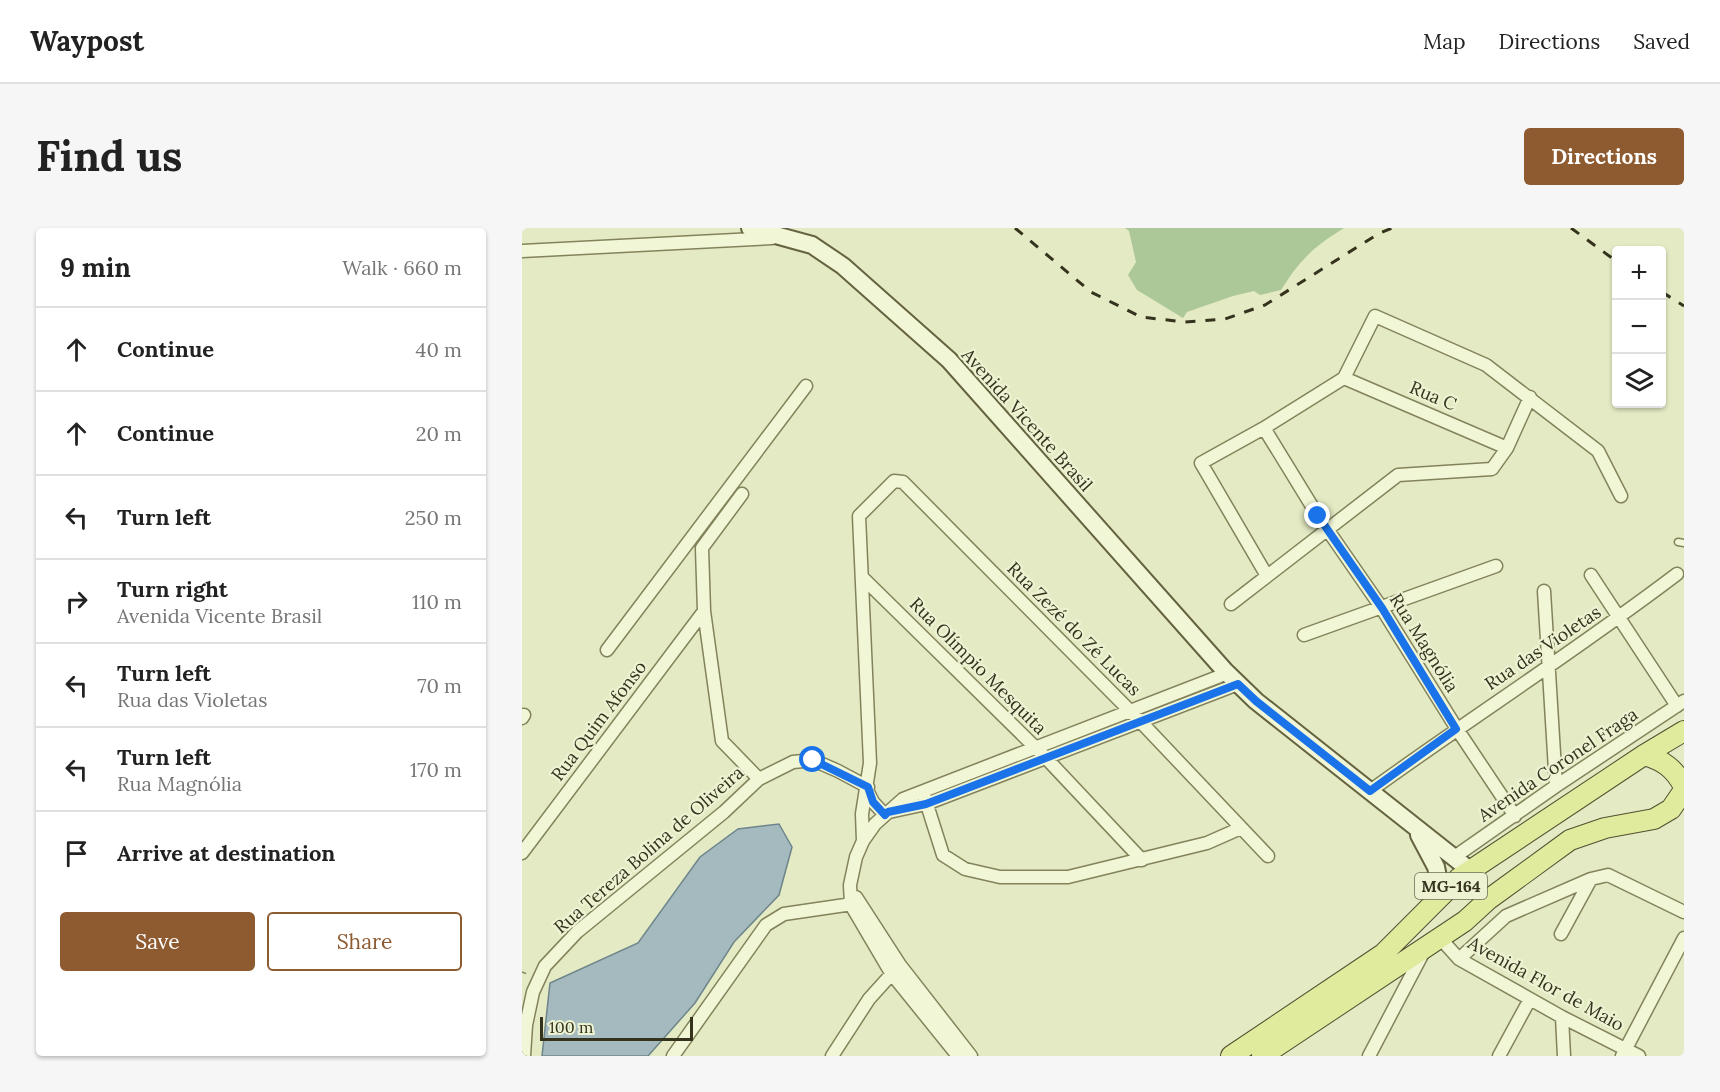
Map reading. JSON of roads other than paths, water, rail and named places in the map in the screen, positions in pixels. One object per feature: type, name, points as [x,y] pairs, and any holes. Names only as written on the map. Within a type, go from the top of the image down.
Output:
[{"type":"main road","name":"MG-164","points":[[1231,1056],[1383,954],[1459,878],[1684,731]]},
{"type":"main road","points":[[1644,755],[1656,758],[1668,766],[1677,775],[1684,788]]},
{"type":"main road","name":"MG-164","points":[[1262,1056],[1465,921],[1489,899],[1570,840],[1605,828],[1654,819],[1671,809],[1684,788]]},
{"type":"main road","points":[[1471,871],[1482,881],[1488,891],[1489,899]]},
{"type":"main road","points":[[1442,896],[1449,913],[1465,921]]},
{"type":"main road","points":[[1433,942],[1442,896]]},
{"type":"street","points":[[750,228],[782,237]]},
{"type":"street","name":"Avenida Vicente Brasil","points":[[522,251],[782,237],[812,245],[843,266],[949,360],[1256,701],[1471,871]]},
{"type":"street","points":[[1267,576],[1201,463],[1264,428],[1344,378],[1375,316],[1486,364],[1598,451],[1621,496]]},
{"type":"street","name":"Rua C","points":[[1344,378],[1507,448]]},
{"type":"street","points":[[606,650],[806,386]]},
{"type":"street","points":[[1231,604],[1398,475],[1492,469],[1507,448],[1530,398]]},
{"type":"street","name":"Rua Magnólia","points":[[1264,428],[1327,529],[1382,608],[1456,729],[1515,816]]},
{"type":"street","name":"Rua Zezé do Zé Lucas","points":[[862,577],[859,516],[894,481],[903,482],[1140,721],[1268,855]]},
{"type":"street","points":[[742,494],[702,548],[704,611],[722,741],[759,779]]},
{"type":"street","points":[[692,539],[702,548]]},
{"type":"street","points":[[1304,635],[1496,566]]},
{"type":"street","name":"Rua das Violetas","points":[[1370,791],[1456,729],[1620,618],[1677,574]]},
{"type":"street","points":[[1591,575],[1680,704]]},
{"type":"street","points":[[862,577],[870,763],[862,814],[863,841]]},
{"type":"street","name":"Rua Olímpio Mesquita","points":[[862,577],[1046,758],[1142,860]]},
{"type":"street","points":[[1544,591],[1556,786]]},
{"type":"street","name":"Rua Quim Afonso","points":[[522,853],[704,611]]},
{"type":"street","points":[[971,1056],[954,1050],[896,969],[855,904],[850,885],[856,857],[863,841],[875,824],[886,814],[1036,748],[1130,711],[1233,678]]},
{"type":"street","points":[[924,798],[1046,758],[1140,721],[1233,678]]},
{"type":"street","name":"Avenida Coronel Fraga","points":[[1453,858],[1680,704]]},
{"type":"street","name":"Rua Tereza Bolina de Oliveira","points":[[524,1056],[526,1025],[533,992],[545,966],[578,932],[724,812],[759,779],[793,762],[813,760],[867,789],[873,802],[886,814]]},
{"type":"street","points":[[924,798],[943,855],[965,869],[1000,877],[1068,878],[1207,843],[1241,828]]},
{"type":"street","name":"Avenida Vicente Brasil","points":[[1416,829],[1436,867],[1442,896]]},
{"type":"street","points":[[1459,959],[1506,916],[1591,879],[1608,875],[1684,912]]},
{"type":"street","points":[[1561,934],[1591,879]]},
{"type":"street","points":[[673,1056],[766,925],[784,914],[855,904]]},
{"type":"street","points":[[1624,1053],[1684,938]]},
{"type":"street","points":[[1369,1056],[1433,942]]},
{"type":"street","name":"Avenida Flor de Maio","points":[[1433,942],[1624,1053],[1639,1056]]},
{"type":"street","points":[[832,1056],[869,999],[896,969]]},
{"type":"street","points":[[1499,1056],[1530,999]]},
{"type":"street","points":[[1562,1017],[1564,1056]]},
{"type":"railway","points":[[1015,228],[1091,292],[1141,317],[1184,322],[1225,319],[1265,305],[1378,234],[1392,228]]},
{"type":"railway","points":[[1571,228],[1612,258]]},
{"type":"railway","points":[[1666,295],[1684,306]]}]
